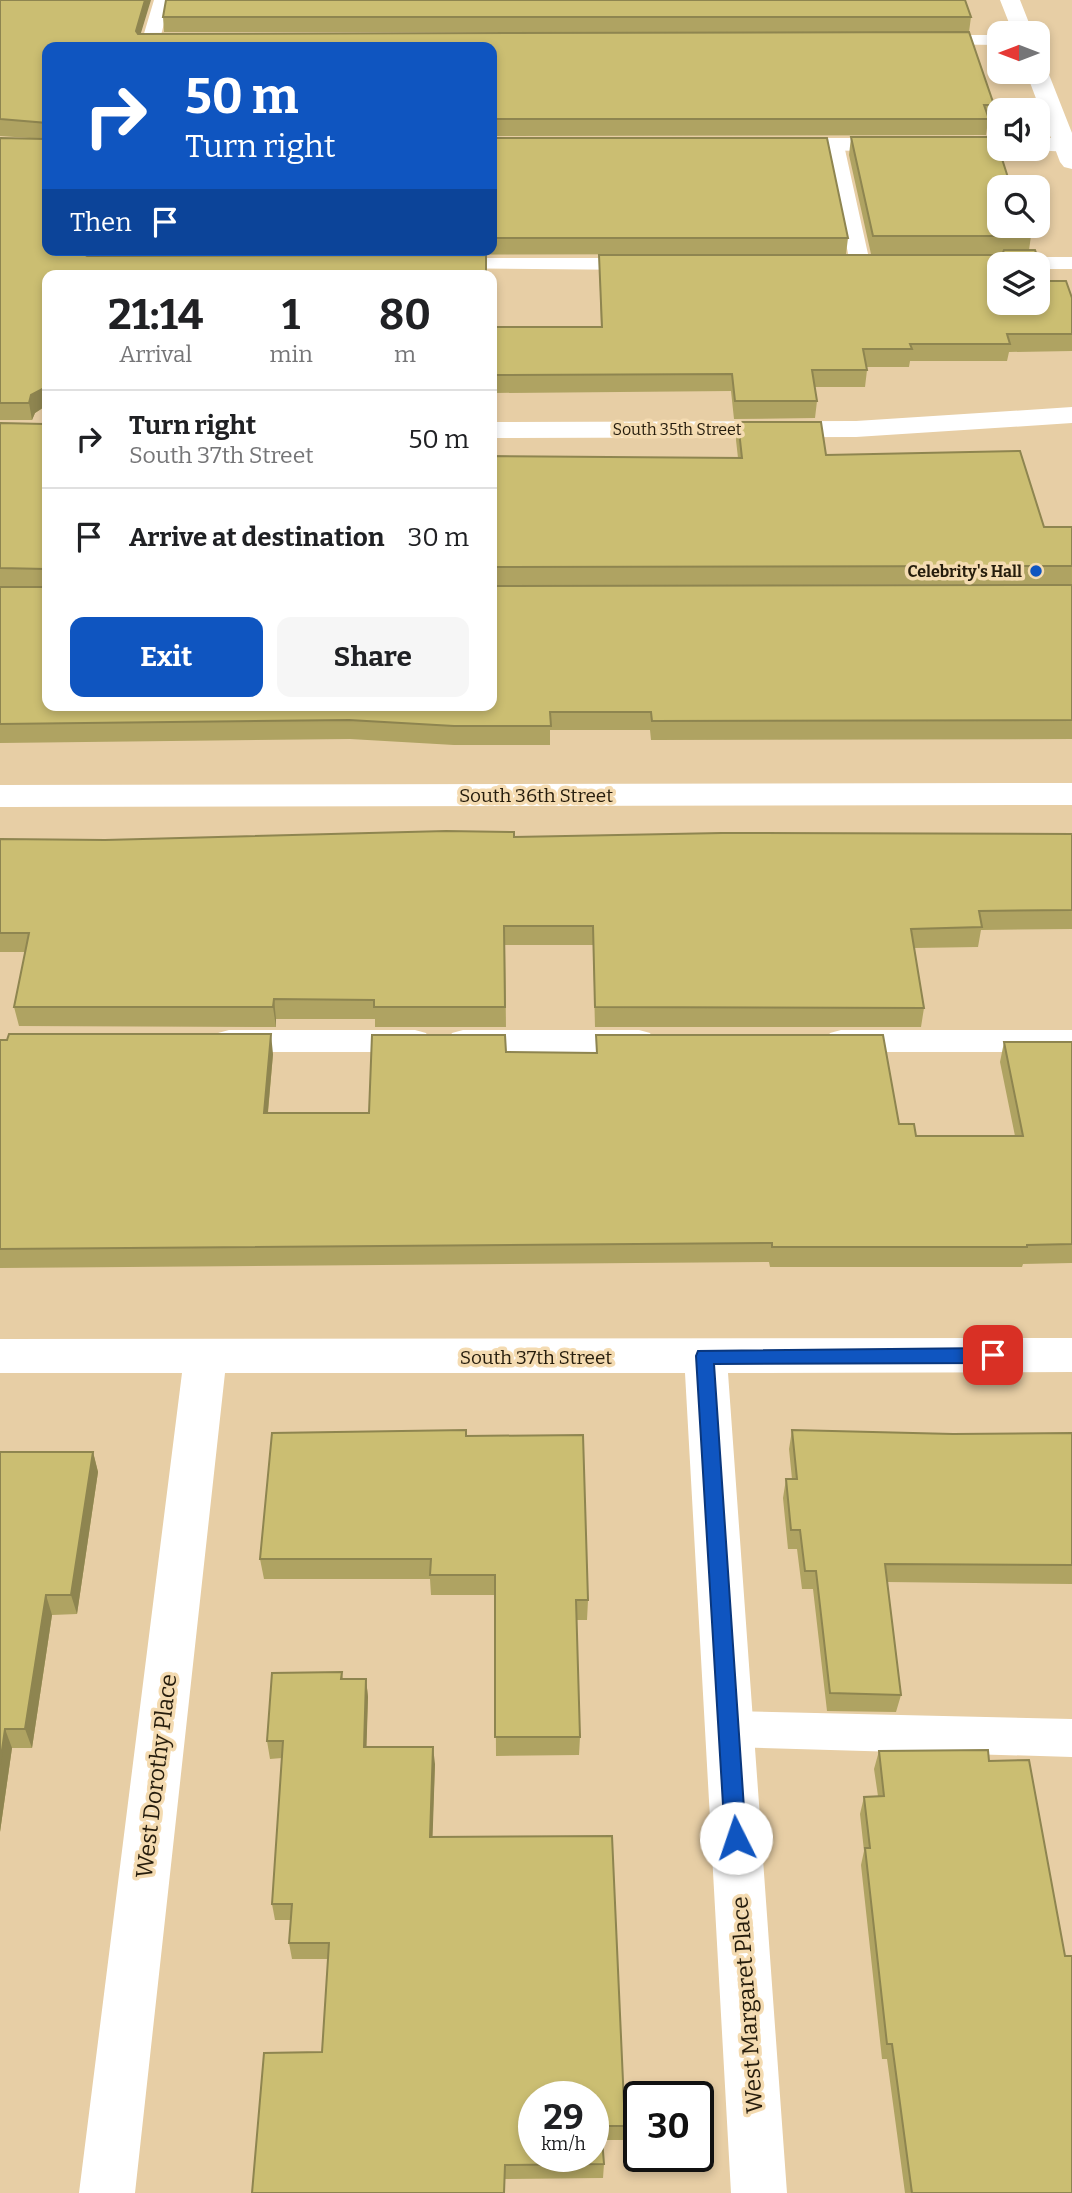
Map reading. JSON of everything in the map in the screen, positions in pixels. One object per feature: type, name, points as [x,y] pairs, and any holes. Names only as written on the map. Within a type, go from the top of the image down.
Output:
[{"type":"street","points":[[1010,0],[1018,21]]},
{"type":"street","points":[[1042,84],[1070,150]]},
{"type":"street","points":[[753,145],[987,145]]},
{"type":"street","points":[[1050,147],[1070,150]]},
{"type":"street","name":"South 35th Street","points":[[497,430],[856,429],[1072,415]]},
{"type":"street","name":"South 36th Street","points":[[0,796],[1072,793]]},
{"type":"street","name":"South 37th Street","points":[[0,1356],[205,1358],[1072,1355]]},
{"type":"street","name":"West Margaret Place","points":[[705,1356],[759,2193]]},
{"type":"street","name":"West Dorothy Place","points":[[107,2193],[205,1358]]},
{"type":"lane","points":[[155,42],[162,0]]},
{"type":"lane","points":[[911,40],[987,40]]},
{"type":"lane","points":[[835,145],[860,263]]},
{"type":"lane","points":[[832,263],[886,263]]},
{"type":"lane","points":[[978,263],[1072,263]]},
{"type":"lane","points":[[420,264],[667,264]]},
{"type":"lane","points":[[195,1041],[668,1041]]},
{"type":"lane","points":[[807,1041],[1072,1041]]},
{"type":"lane","points":[[729,1729],[1072,1738]]},
{"type":"building","points":[[0,0],[145,0],[136,31],[138,34],[969,32],[992,98],[987,98],[987,105],[984,105],[987,119],[497,119],[497,42],[42,42],[42,123],[0,119]]},
{"type":"building","points":[[166,0],[965,0],[971,17],[163,17]]},
{"type":"building","points":[[851,137],[987,137],[987,161],[1003,161],[1007,175],[987,175],[987,236],[873,236]]},
{"type":"building","points":[[0,138],[42,139],[42,256],[486,256],[486,270],[42,270],[42,389],[31,395],[29,403],[0,403]]},
{"type":"building","points":[[497,138],[827,138],[848,238],[497,238]]},
{"type":"building","points":[[1004,250],[1036,252],[1003,252]]},
{"type":"building","points":[[599,255],[987,255],[987,315],[1050,315],[1050,281],[1066,281],[1072,298],[1072,334],[1007,334],[1010,344],[910,344],[912,349],[863,349],[867,370],[812,370],[817,401],[735,401],[732,374],[497,375],[497,327],[602,327]]},
{"type":"building","points":[[738,422],[821,422],[826,455],[1020,451],[1044,527],[1072,527],[1072,566],[497,567],[497,456],[742,458]]},
{"type":"building","points":[[0,423],[42,424],[42,569],[0,568]]},
{"type":"building","points":[[1072,585],[1072,720],[652,721],[651,712],[550,712],[551,726],[454,726],[349,720],[0,724],[0,587],[42,587],[42,711],[497,711],[497,586]]},
{"type":"building","points":[[446,831],[514,832],[514,837],[722,833],[1072,834],[1072,910],[979,911],[982,927],[911,929],[924,1008],[595,1007],[593,926],[504,926],[505,1007],[374,1007],[374,1000],[274,999],[273,1007],[14,1007],[29,933],[0,933],[0,839],[105,840]]},
{"type":"building","points":[[9,1034],[271,1034],[264,1113],[369,1113],[372,1035],[505,1035],[506,1052],[597,1053],[596,1035],[883,1035],[899,1124],[914,1124],[916,1136],[1023,1136],[1004,1042],[1072,1042],[1072,1244],[1027,1247],[772,1247],[772,1243],[0,1249],[0,1040],[7,1040]]},
{"type":"building","points":[[466,1430],[466,1436],[583,1435],[588,1600],[576,1600],[580,1737],[495,1737],[495,1575],[430,1575],[431,1559],[260,1559],[272,1433]]},
{"type":"building","points":[[792,1430],[953,1434],[1072,1433],[1072,1565],[885,1564],[901,1695],[830,1693],[816,1571],[805,1571],[800,1530],[791,1530],[786,1479],[797,1479]]},
{"type":"building","points":[[0,1452],[93,1452],[71,1595],[46,1595],[25,1729],[5,1729],[0,1764]]},
{"type":"building","points":[[342,1672],[341,1679],[366,1679],[364,1747],[433,1747],[430,1837],[612,1836],[623,2126],[609,2126],[609,2081],[518,2081],[518,2165],[505,2165],[504,2193],[252,2193],[264,2053],[322,2052],[329,1943],[289,1943],[292,1904],[272,1904],[283,1741],[267,1741],[272,1673]]},
{"type":"building","points":[[988,1750],[989,1761],[1029,1760],[1065,1956],[1072,1956],[1072,2193],[912,2193],[892,2044],[887,2044],[865,1848],[870,1848],[864,1797],[884,1796],[879,1751]]},
{"type":"place","name":"Celebrity's Hall","points":[[1036,571]]},
{"type":"route","points":[[736,1838],[705,1356],[993,1355]]}]
